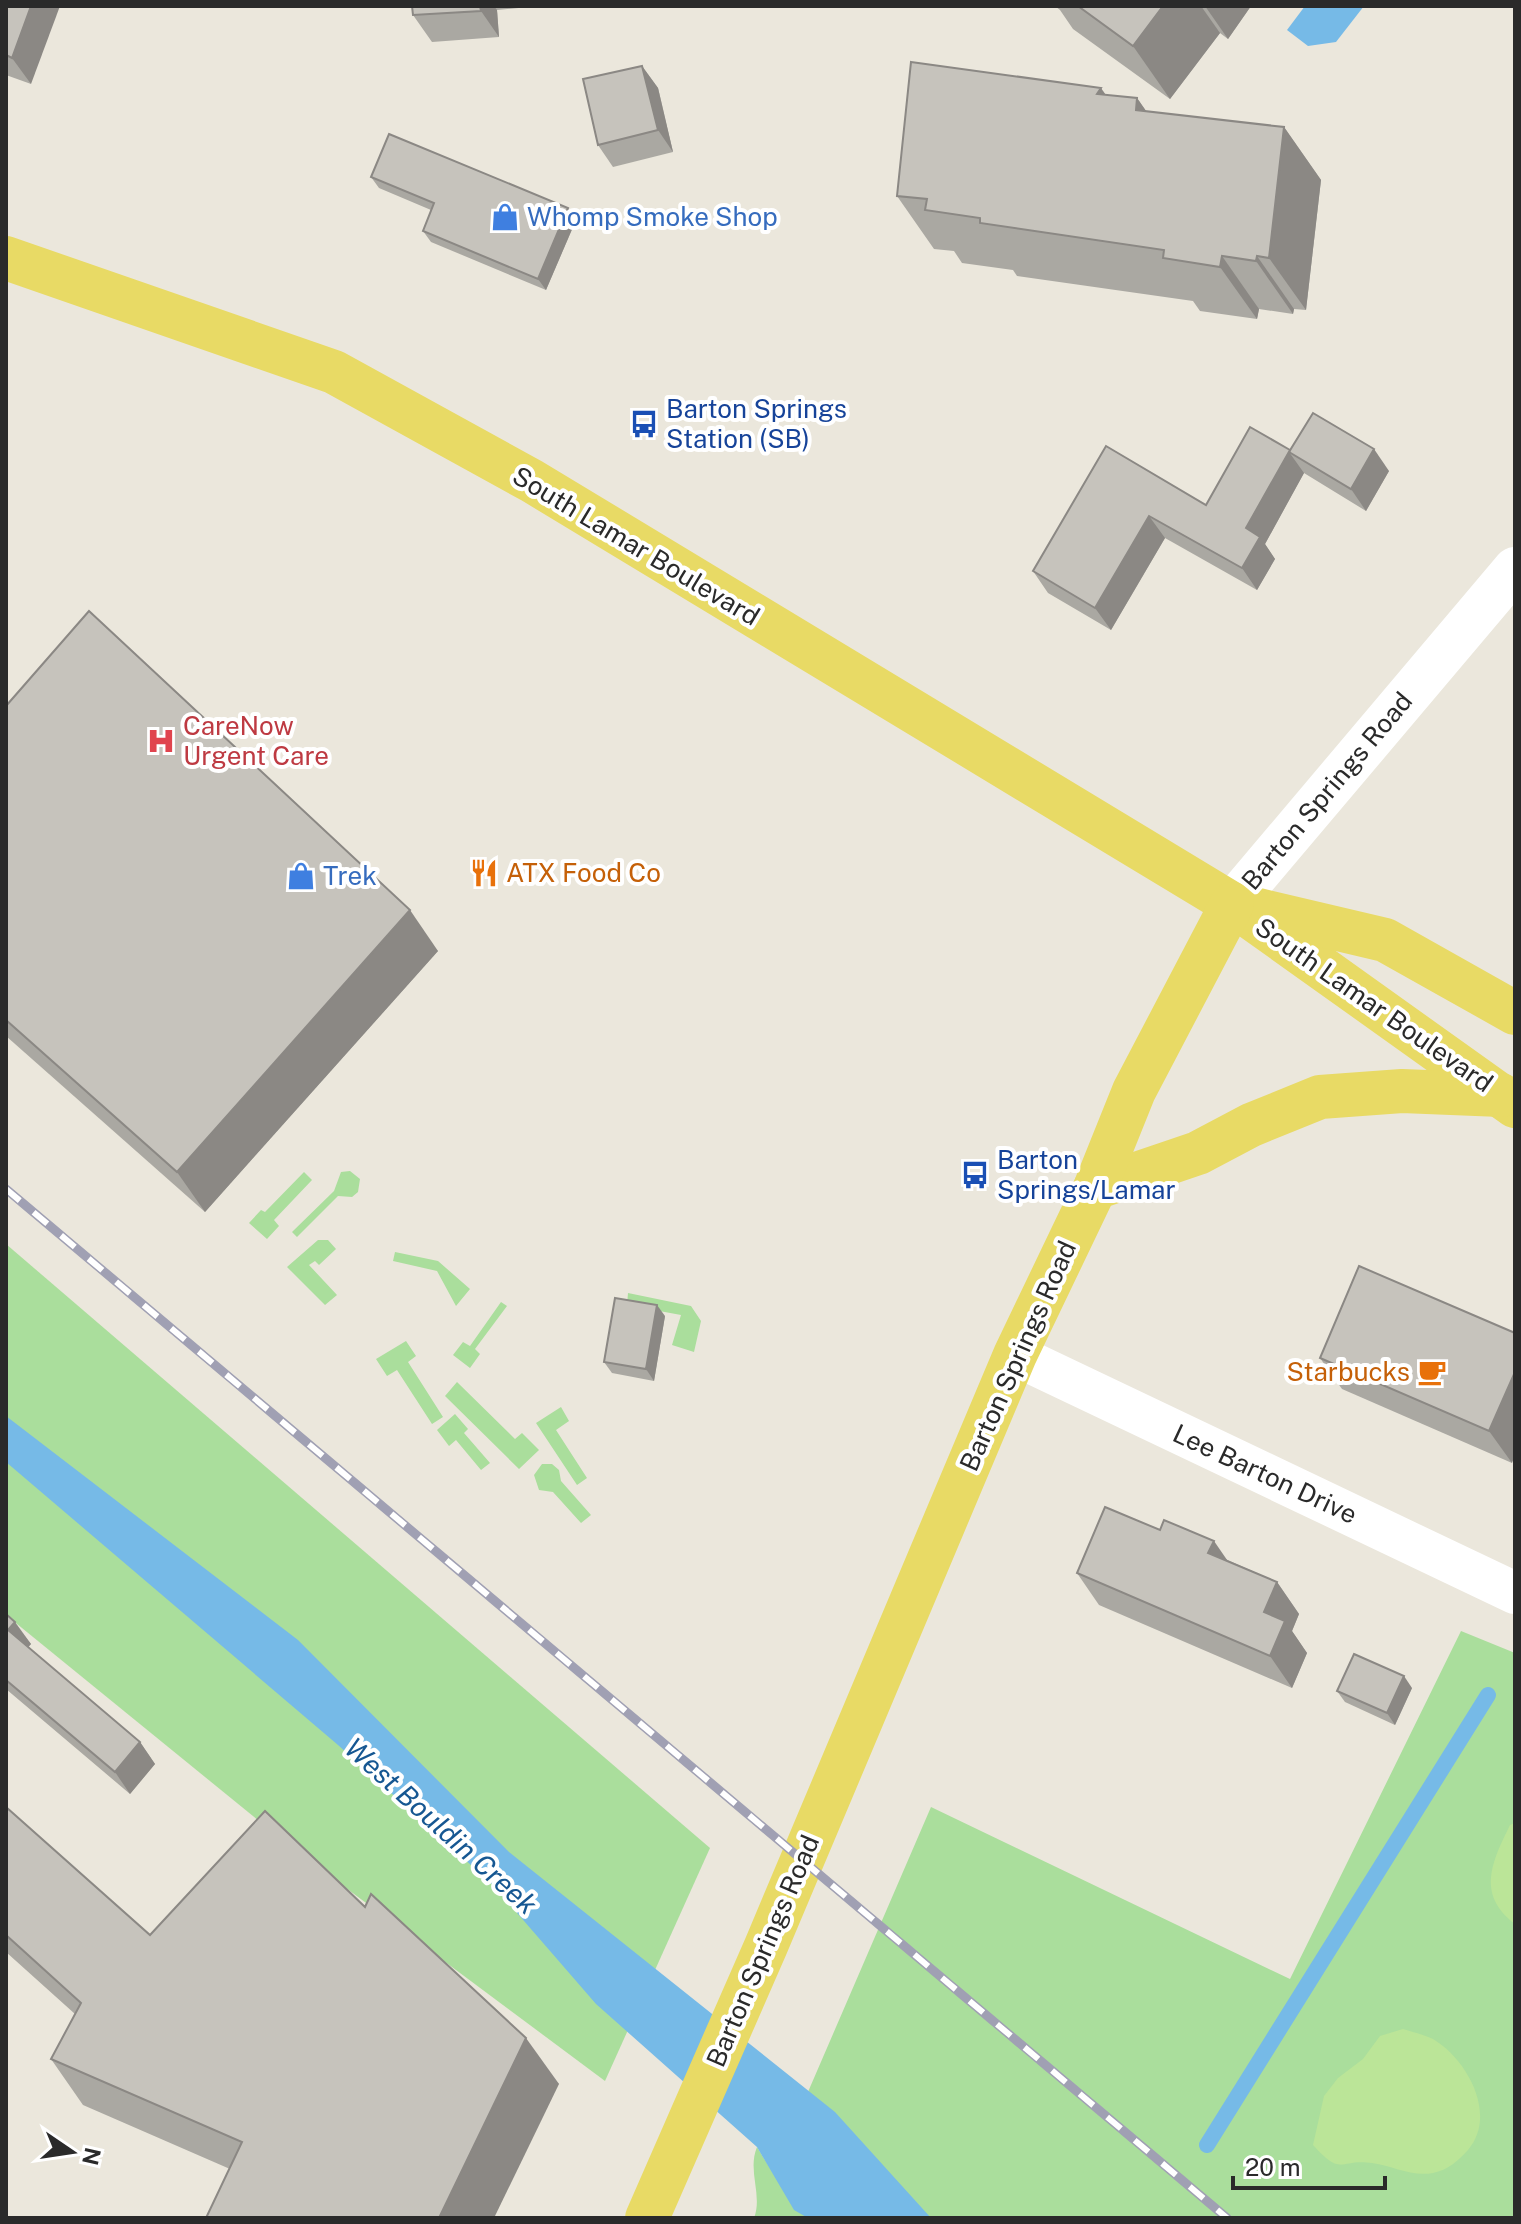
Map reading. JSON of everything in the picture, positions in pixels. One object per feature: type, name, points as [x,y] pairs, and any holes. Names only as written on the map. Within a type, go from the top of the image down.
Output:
[{"type":"main road","name":"South Lamar Boulevard","points":[[6,258],[334,372],[532,481],[1232,904],[1508,1100]]},
{"type":"main road","name":"Barton Springs Road","points":[[647,2218],[766,1946],[1015,1355],[1095,1188],[1134,1091],[1232,904],[1515,569]]},
{"type":"main road","name":"South Lamar Boulevard","points":[[1232,904],[1385,940],[1515,1013]]},
{"type":"main road","points":[[1095,1188],[1198,1153],[1251,1125],[1320,1097],[1402,1091],[1508,1100]]},
{"type":"street","name":"Lee Barton Drive","points":[[1015,1355],[1515,1593]]},
{"type":"green space","points":[[350,1171],[360,1179],[358,1192],[352,1197],[338,1196],[297,1237],[292,1232],[334,1191],[341,1172]]},
{"type":"green space","points":[[304,1172],[312,1180],[274,1220],[279,1226],[267,1239],[249,1223],[261,1210],[265,1212]]},
{"type":"green space","points":[[318,1240],[328,1240],[336,1249],[319,1265],[315,1261],[309,1265],[337,1295],[325,1305],[287,1267]]},
{"type":"green space","points":[[6,1244],[710,1848],[605,2081],[291,1847],[6,1615]]},
{"type":"green space","points":[[395,1252],[438,1261],[470,1289],[456,1306],[437,1271],[393,1261]]},
{"type":"green space","points":[[628,1293],[691,1306],[701,1321],[694,1352],[672,1345],[681,1315],[627,1305]]},
{"type":"green space","points":[[501,1302],[507,1306],[475,1349],[480,1354],[470,1368],[453,1355],[463,1342],[470,1346]]},
{"type":"green space","points":[[406,1341],[416,1356],[408,1362],[443,1417],[432,1424],[397,1370],[387,1376],[376,1359]]},
{"type":"green space","points":[[457,1382],[515,1439],[522,1433],[539,1450],[519,1469],[445,1396]]},
{"type":"green space","points":[[561,1407],[569,1421],[556,1430],[587,1478],[577,1485],[536,1423]]},
{"type":"green space","points":[[455,1414],[468,1429],[464,1433],[490,1463],[481,1470],[456,1440],[449,1446],[437,1430]]},
{"type":"green space","points":[[542,1464],[552,1464],[559,1470],[561,1481],[591,1515],[581,1523],[553,1492],[539,1490],[534,1475]]},
{"type":"green space","points":[[1461,1631],[1515,1653],[1515,2218],[754,2218],[757,2201],[754,2156],[757,2147],[773,2173],[931,1807],[1290,1979]]},
{"type":"green space","points":[[1515,1823],[1515,1924],[1495,1901],[1491,1877],[1503,1839],[1510,1825]]},
{"type":"green space","points":[[1403,2029],[1433,2039],[1457,2060],[1467,2074],[1479,2105],[1477,2136],[1456,2161],[1433,2173],[1410,2172],[1372,2163],[1336,2164],[1330,2161],[1313,2145],[1324,2096],[1338,2078],[1363,2059],[1380,2036]]},
{"type":"water","points":[[1305,6],[1364,6],[1336,42],[1308,46],[1287,30]]},
{"type":"water","name":"West Bouldin Creek","points":[[6,1416],[298,1640],[509,1852],[835,2112],[931,2218],[808,2218],[794,2210],[757,2147],[596,2004],[492,1884],[338,1745],[6,1462]]},
{"type":"building","points":[[6,6],[31,6],[12,58],[6,55]]},
{"type":"building","points":[[412,6],[480,6],[481,11],[413,15]]},
{"type":"building","points":[[1078,6],[1163,6],[1133,46]]},
{"type":"building","points":[[911,62],[1101,88],[1097,94],[1137,98],[1136,110],[1284,127],[1269,258],[1257,256],[1256,261],[1222,256],[1220,267],[1163,258],[1164,250],[980,223],[980,218],[925,210],[927,199],[897,196]]},
{"type":"building","points":[[642,66],[658,130],[598,145],[583,79]]},
{"type":"building","name":"Whomp Smoke Shop","points":[[389,134],[568,208],[538,279],[423,231],[434,203],[371,177]]},
{"type":"building","points":[[1313,413],[1374,449],[1351,489],[1289,452]]},
{"type":"building","points":[[1250,427],[1290,450],[1246,528],[1260,537],[1242,568],[1149,516],[1095,608],[1033,571],[1106,446],[1206,505]]},
{"type":"building","points":[[89,611],[410,910],[177,1172],[6,1020],[6,706]]},
{"type":"building","name":"Starbucks","points":[[1359,1266],[1515,1333],[1515,1372],[1489,1431],[1320,1358]]},
{"type":"building","points":[[615,1298],[657,1305],[646,1369],[604,1362]]},
{"type":"building","points":[[1105,1507],[1160,1530],[1164,1520],[1214,1541],[1208,1553],[1277,1582],[1264,1612],[1285,1621],[1270,1656],[1077,1573]]},
{"type":"building","points":[[6,1614],[15,1622],[8,1630],[140,1742],[115,1772],[6,1680]]},
{"type":"building","points":[[1354,1654],[1404,1676],[1387,1713],[1337,1691]]},
{"type":"building","points":[[6,1807],[150,1935],[265,1811],[365,1907],[371,1894],[526,2038],[439,2218],[206,2218],[242,2142],[51,2059],[81,2003],[6,1935]]},
{"type":"waterway","points":[[1207,2145],[1488,1695]]},
{"type":"railway","points":[[6,1189],[1227,2218]]},
{"type":"place","name":"Whomp Smoke Shop","points":[[505,217]]},
{"type":"place","name":"Barton Springs Station (SB)","points":[[644,424]]},
{"type":"place","name":"CareNow Urgent Care","points":[[161,741]]},
{"type":"place","name":"ATX Food Co","points":[[484,873]]},
{"type":"place","name":"Trek","points":[[301,876]]},
{"type":"place","name":"Barton Springs/Lamar","points":[[975,1175]]},
{"type":"place","name":"Starbucks","points":[[1432,1372]]}]
